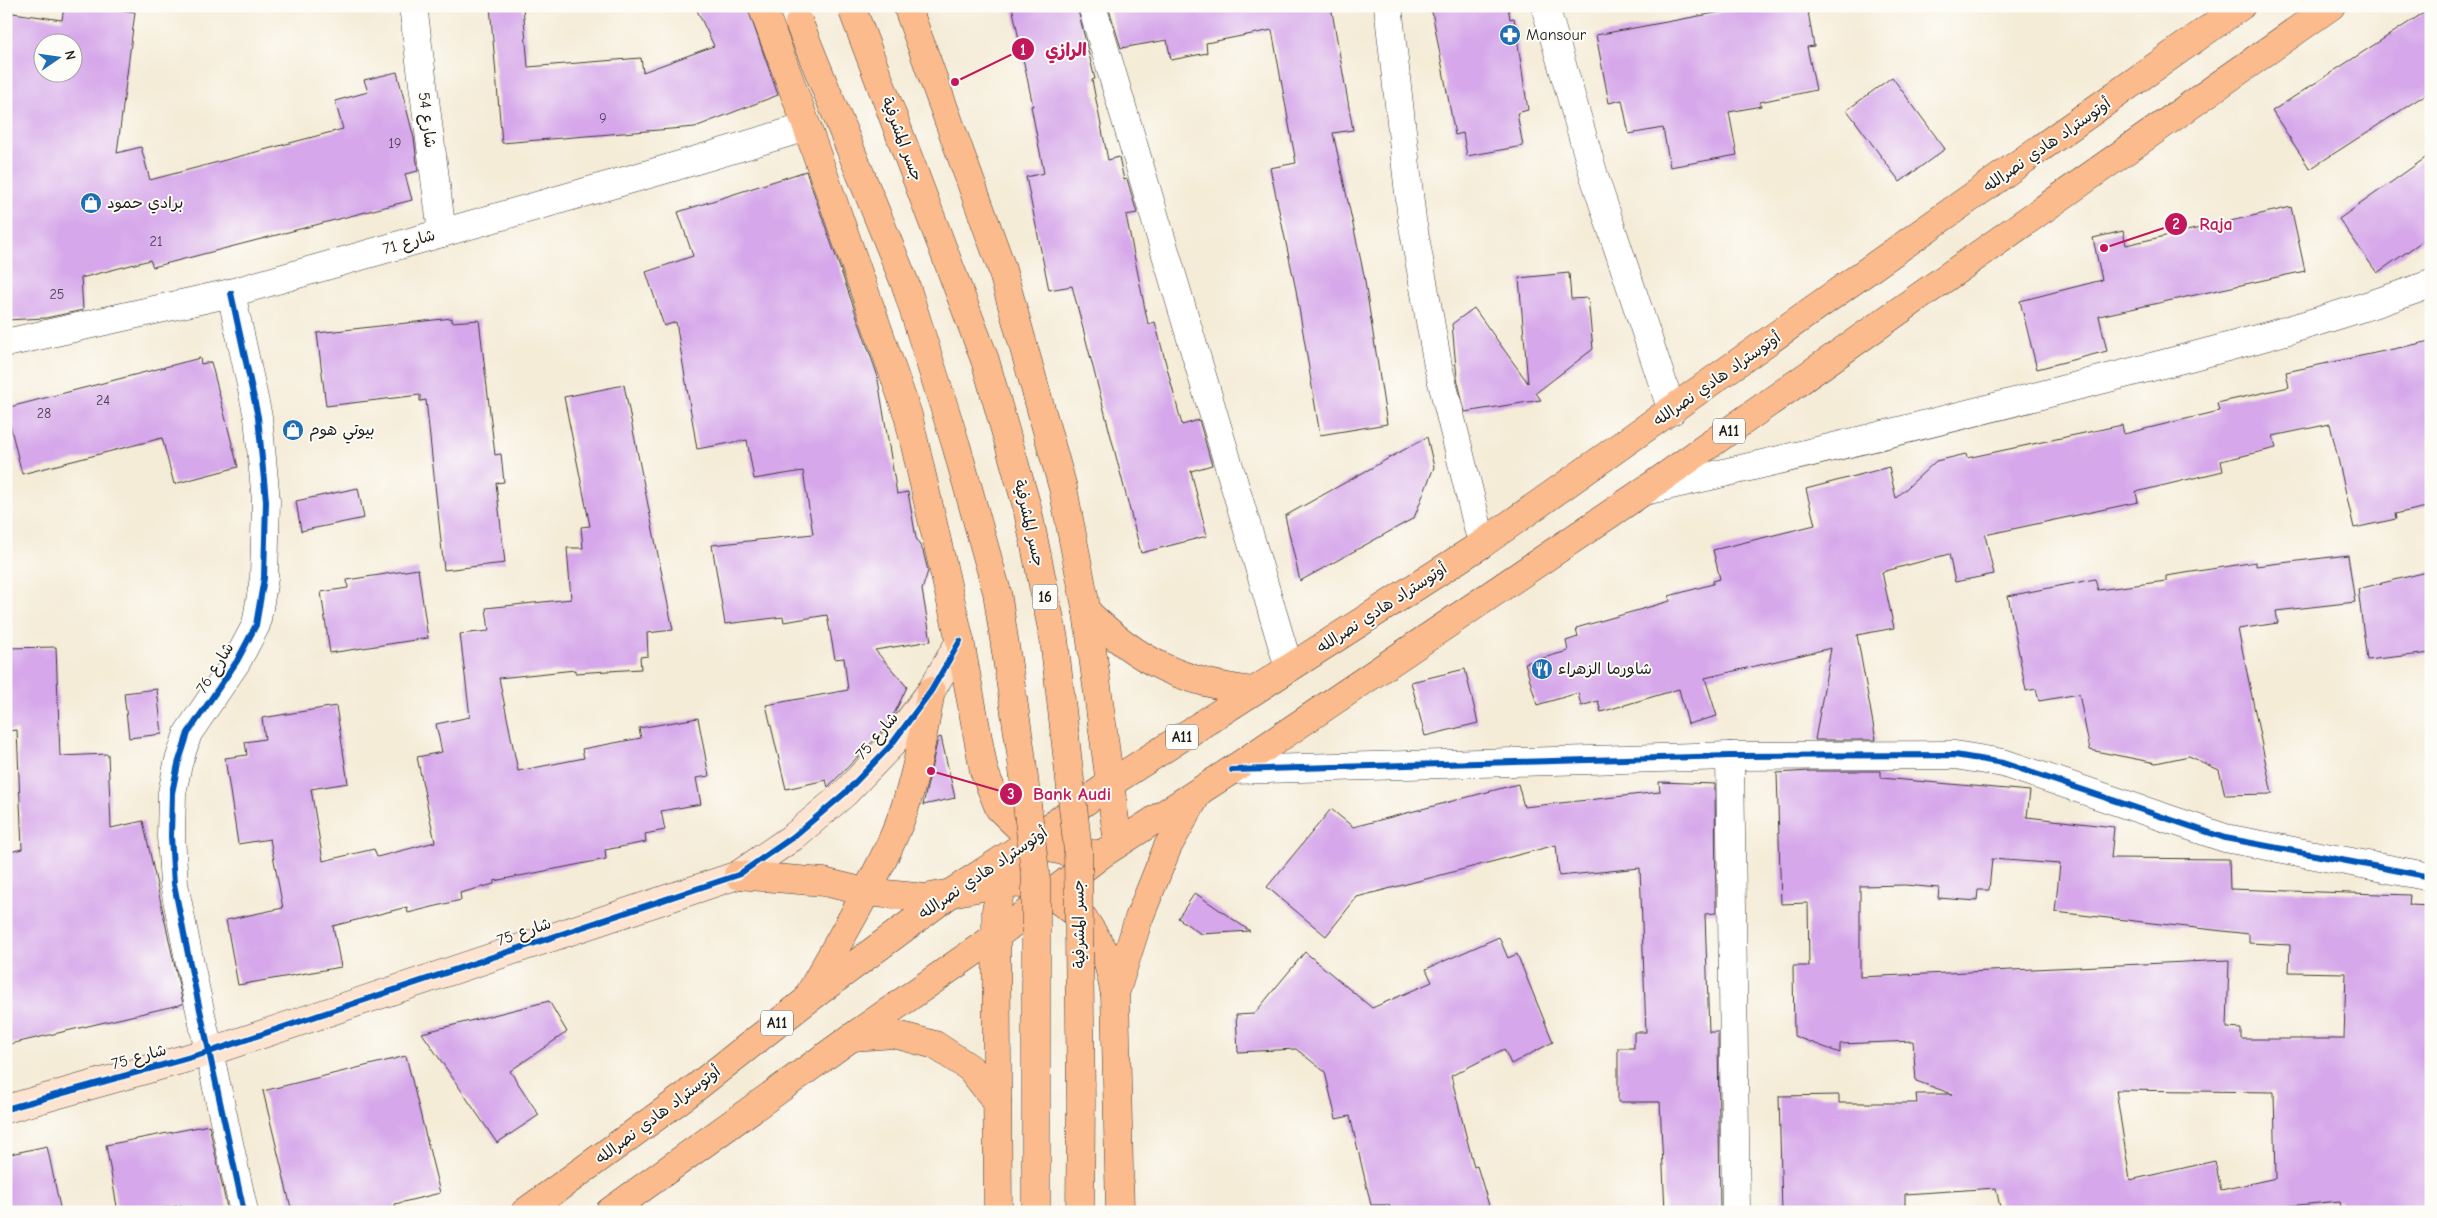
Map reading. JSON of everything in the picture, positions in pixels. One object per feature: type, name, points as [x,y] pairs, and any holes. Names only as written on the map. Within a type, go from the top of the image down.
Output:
[{"type":"main road","points":[[762,6],[807,127],[908,415],[960,641],[984,771],[999,808],[1021,847]]},
{"type":"main road","points":[[907,6],[1001,266],[1062,488],[1087,612],[1112,783],[1110,848],[1078,854],[1054,849],[1021,847]]},
{"type":"main road","name":"أوتوستراد هادي نصرالله","points":[[526,1212],[684,1096],[806,1001],[954,891],[1112,783],[1482,544],[2241,6]]},
{"type":"main road","name":"A11","points":[[609,1212],[852,1037],[995,937],[1110,848],[1232,770],[1644,492],[2331,6]]},
{"type":"main road","name":"جسر المشرفية","points":[[853,11],[986,360],[1027,507],[1054,639],[1078,850],[1081,1102],[1080,1212]]},
{"type":"main road","points":[[800,23],[906,286],[956,446],[997,592],[1021,752],[1036,880],[1036,1212]]},
{"type":"main road","points":[[1087,612],[1114,638],[1162,667],[1180,675],[1216,686],[1253,691]]},
{"type":"main road","points":[[806,1001],[894,837],[910,789],[931,691]]},
{"type":"main road","points":[[1115,994],[1139,918],[1168,846],[1200,789]]},
{"type":"main road","points":[[998,1212],[996,910],[1001,883],[1021,847]]},
{"type":"main road","points":[[738,875],[824,882],[866,892],[926,898],[1001,883],[1024,884],[1050,894],[1084,919],[1106,954],[1115,994],[1120,1212]]},
{"type":"main road","points":[[852,1037],[894,1034],[935,1045],[970,1068],[996,1102]]},
{"type":"street","name":"شارع 54","points":[[413,6],[442,233]]},
{"type":"street","points":[[1092,6],[1289,668]]},
{"type":"street","points":[[1388,6],[1412,220],[1438,366],[1482,544]]},
{"type":"street","points":[[1545,6],[1595,179],[1672,411]]},
{"type":"street","name":"شارع 71","points":[[6,343],[231,293],[807,127]]},
{"type":"street","points":[[1644,492],[1823,451],[2189,357],[2376,304],[2431,284]]},
{"type":"street","name":"شارع 76","points":[[231,293],[258,417],[266,502],[264,578],[256,625],[237,660],[188,734],[178,764],[172,793],[171,836],[174,884],[208,1052],[244,1212]]},
{"type":"street","name":"شارع 75","points":[[6,1109],[208,1052],[738,875],[794,837],[845,793],[891,744],[931,691],[960,641]]},
{"type":"street","points":[[1232,770],[1730,756],[1955,755],[1980,758],[2027,770],[2225,838],[2431,877]]},
{"type":"street","points":[[1730,756],[1736,1212]]},
{"type":"building","points":[[64,6],[92,6],[135,12],[117,153],[141,147],[150,180],[343,129],[335,101],[368,92],[364,80],[397,72],[414,138],[418,171],[405,174],[412,200],[153,267],[150,260],[81,278],[83,310],[46,318],[6,320],[6,12],[62,20]]},
{"type":"building","points":[[490,6],[523,6],[528,67],[641,58],[643,72],[714,46],[695,6],[747,6],[778,95],[695,127],[502,143]]},
{"type":"building","points":[[1012,6],[1077,6],[1095,79],[1092,80],[1108,160],[1119,157],[1124,180],[1127,179],[1137,213],[1126,215],[1148,324],[1155,322],[1182,425],[1199,420],[1212,465],[1191,471],[1207,536],[1141,553],[1072,286],[1049,290],[1026,177],[1044,173],[1031,106],[1033,106]]},
{"type":"building","points":[[1108,6],[1331,6],[1353,130],[1333,133],[1364,275],[1387,424],[1320,435],[1296,290],[1270,168],[1296,163],[1272,30],[1206,43],[1207,53],[1171,60],[1167,40],[1121,48]]},
{"type":"building","points":[[1431,6],[1508,6],[1510,19],[1514,18],[1528,110],[1517,113],[1523,146],[1467,156],[1463,133],[1455,135]]},
{"type":"building","points":[[1753,6],[1807,6],[1814,46],[1807,47],[1816,90],[1760,102],[1761,106],[1729,112],[1737,155],[1670,167],[1663,128],[1629,134],[1622,100],[1609,103],[1596,35]]},
{"type":"building","points":[[2431,8],[2431,91],[2310,169],[2272,111]]},
{"type":"building","points":[[1892,77],[1945,149],[1900,182],[1847,110]]},
{"type":"building","points":[[2431,154],[2431,235],[2377,273],[2339,219]]},
{"type":"building","points":[[806,171],[877,374],[897,494],[908,492],[916,538],[923,551],[928,571],[922,590],[931,641],[875,650],[907,687],[893,716],[879,735],[828,787],[826,780],[786,789],[766,705],[848,690],[844,658],[835,659],[827,615],[784,622],[783,617],[725,624],[712,545],[813,534],[803,471],[754,479],[747,440],[697,449],[676,322],[664,326],[646,272],[693,256],[678,212]]},
{"type":"building","points":[[2291,207],[2305,271],[2099,316],[2107,351],[2037,369],[2020,301],[2102,280],[2093,238],[2123,231],[2126,245]]},
{"type":"building","points":[[1569,273],[1571,299],[1588,298],[1593,349],[1536,393],[1541,400],[1465,412],[1457,378],[1452,324],[1474,308],[1528,383],[1519,278]]},
{"type":"building","points":[[452,318],[452,322],[479,320],[495,455],[501,454],[504,482],[496,483],[505,563],[444,570],[426,400],[420,401],[420,395],[326,406],[317,333]]},
{"type":"building","points":[[2431,341],[2431,506],[2395,514],[2396,519],[2354,528],[2330,424],[2273,436],[2276,448],[2221,461],[2223,471],[2136,492],[2138,502],[1985,535],[1994,574],[1955,582],[1949,554],[1882,572],[1894,628],[1857,635],[1876,740],[1815,740],[1831,648],[1705,678],[1717,716],[1688,724],[1679,689],[1601,712],[1598,701],[1581,706],[1578,693],[1537,705],[1525,663],[1568,651],[1566,641],[1578,637],[1576,628],[1670,601],[1669,596],[1713,584],[1713,581],[1720,579],[1713,550],[1815,525],[1806,489],[1889,467],[1896,498],[1936,461],[1966,454],[1967,458],[2122,425],[2124,434],[2219,411],[2217,403],[2289,387],[2286,372]]},
{"type":"building","points":[[200,358],[201,364],[211,362],[238,467],[174,484],[162,438],[22,474],[6,408]]},
{"type":"building","points":[[624,385],[673,630],[647,633],[648,656],[640,657],[641,669],[575,673],[575,670],[499,678],[518,771],[584,758],[582,749],[641,738],[639,728],[698,718],[709,776],[696,778],[701,804],[661,811],[665,830],[645,834],[646,842],[605,850],[606,859],[494,881],[494,884],[460,893],[461,900],[408,913],[407,907],[333,926],[341,967],[238,985],[226,920],[283,908],[270,839],[238,844],[225,758],[247,755],[245,742],[265,739],[262,718],[336,706],[348,783],[311,789],[323,861],[374,849],[377,857],[435,842],[417,757],[442,752],[436,724],[470,717],[460,634],[489,631],[486,608],[571,599],[567,548],[583,548],[581,527],[590,526],[564,397]]},
{"type":"building","points":[[1427,437],[1434,467],[1414,518],[1300,581],[1285,516]]},
{"type":"building","points":[[358,488],[364,518],[301,531],[296,501]]},
{"type":"building","points":[[2348,555],[2355,602],[2276,611],[2278,623],[2238,629],[2272,794],[2225,795],[2219,770],[2189,756],[2156,763],[2090,750],[2079,694],[2039,701],[2036,689],[2026,691],[2008,596],[2095,579],[2098,590],[2166,581],[2166,576],[2256,562],[2256,566]]},
{"type":"building","points":[[418,569],[428,638],[330,653],[321,592],[348,588],[347,580]]},
{"type":"building","points":[[2431,571],[2431,653],[2367,660],[2358,589]]},
{"type":"building","points":[[56,647],[60,756],[108,754],[111,828],[143,821],[183,1004],[6,1045],[6,853],[22,849],[17,730],[6,731],[6,648]]},
{"type":"building","points":[[1465,669],[1478,723],[1425,736],[1411,682]]},
{"type":"building","points":[[157,689],[162,734],[129,738],[124,693]]},
{"type":"building","points":[[941,737],[955,798],[923,805],[938,738]]},
{"type":"building","points":[[1881,771],[1881,778],[2030,791],[2027,817],[2114,827],[2111,858],[2229,859],[2230,889],[2410,895],[2409,905],[2431,906],[2431,1212],[2342,1212],[2340,1201],[2225,1212],[2001,1212],[1996,1188],[1905,1194],[1905,1212],[1782,1212],[1779,1096],[1839,1095],[1839,1103],[1917,1103],[1916,1094],[1952,1094],[1916,1081],[1913,1041],[1840,1044],[1840,1053],[1794,1036],[1793,966],[1809,966],[1808,903],[1781,904],[1777,773]],"holes":[[[1992,859],[2060,864],[2055,912],[2249,934],[2249,943],[2290,945],[2289,972],[2346,973],[2344,1039],[2241,1039],[2241,1029],[2227,1028],[2229,960],[1860,977],[1860,886],[1905,885],[1939,888],[1938,898],[1977,901],[1978,890],[1989,890]],[[2116,1090],[2274,1092],[2276,1178],[2221,1190],[2215,1161],[2130,1180]]]},
{"type":"building","points":[[1659,782],[1715,784],[1716,913],[1705,914],[1709,1032],[1718,1032],[1720,1212],[1665,1212],[1660,1102],[1618,1102],[1618,1048],[1634,1048],[1634,1032],[1646,1032],[1640,868],[1559,876],[1556,845],[1357,897],[1326,936],[1267,887],[1331,809],[1353,827],[1518,784],[1524,807],[1660,792]]},
{"type":"building","points":[[1195,893],[1250,931],[1201,934],[1178,918]]},
{"type":"building","points":[[1499,937],[1508,958],[1517,954],[1553,1042],[1511,1064],[1504,1049],[1451,1076],[1474,1167],[1477,1166],[1491,1212],[1391,1212],[1389,1205],[1371,1205],[1350,1116],[1336,1119],[1325,1072],[1296,1049],[1238,1052],[1236,1015],[1254,1014],[1305,952],[1372,1008],[1432,982],[1426,969]]},
{"type":"building","points":[[549,1001],[567,1032],[510,1071],[539,1115],[497,1143],[422,1033]]},
{"type":"building","points":[[406,1056],[440,1193],[395,1204],[397,1212],[292,1212],[263,1091]]},
{"type":"building","points":[[209,1125],[228,1212],[183,1212],[181,1205],[146,1212],[118,1212],[106,1145]]},
{"type":"building","points":[[47,1146],[61,1212],[6,1212],[6,1155]]},
{"type":"cycle path","points":[[231,293],[258,417],[266,501],[264,578],[256,625],[237,661],[188,733],[178,764],[172,793],[171,836],[174,884],[244,1212]]},
{"type":"cycle path","points":[[6,1109],[209,1052],[738,875],[793,837],[845,793],[891,745],[931,691],[960,641]]},
{"type":"cycle path","points":[[1232,770],[1730,756],[1955,755],[2003,763],[2225,838],[2431,877]]},
{"type":"place","name":"Mansour","points":[[1510,35]]},
{"type":"place","name":"الرازي","points":[[955,82]]},
{"type":"place","name":"برادي حمود","points":[[91,203]]},
{"type":"place","name":"Raja","points":[[2104,248]]},
{"type":"place","name":"بيوتي هوم","points":[[293,430]]},
{"type":"place","name":"شاورما الزهراء","points":[[1542,669]]},
{"type":"place","name":"Bank Audi","points":[[931,771]]}]
